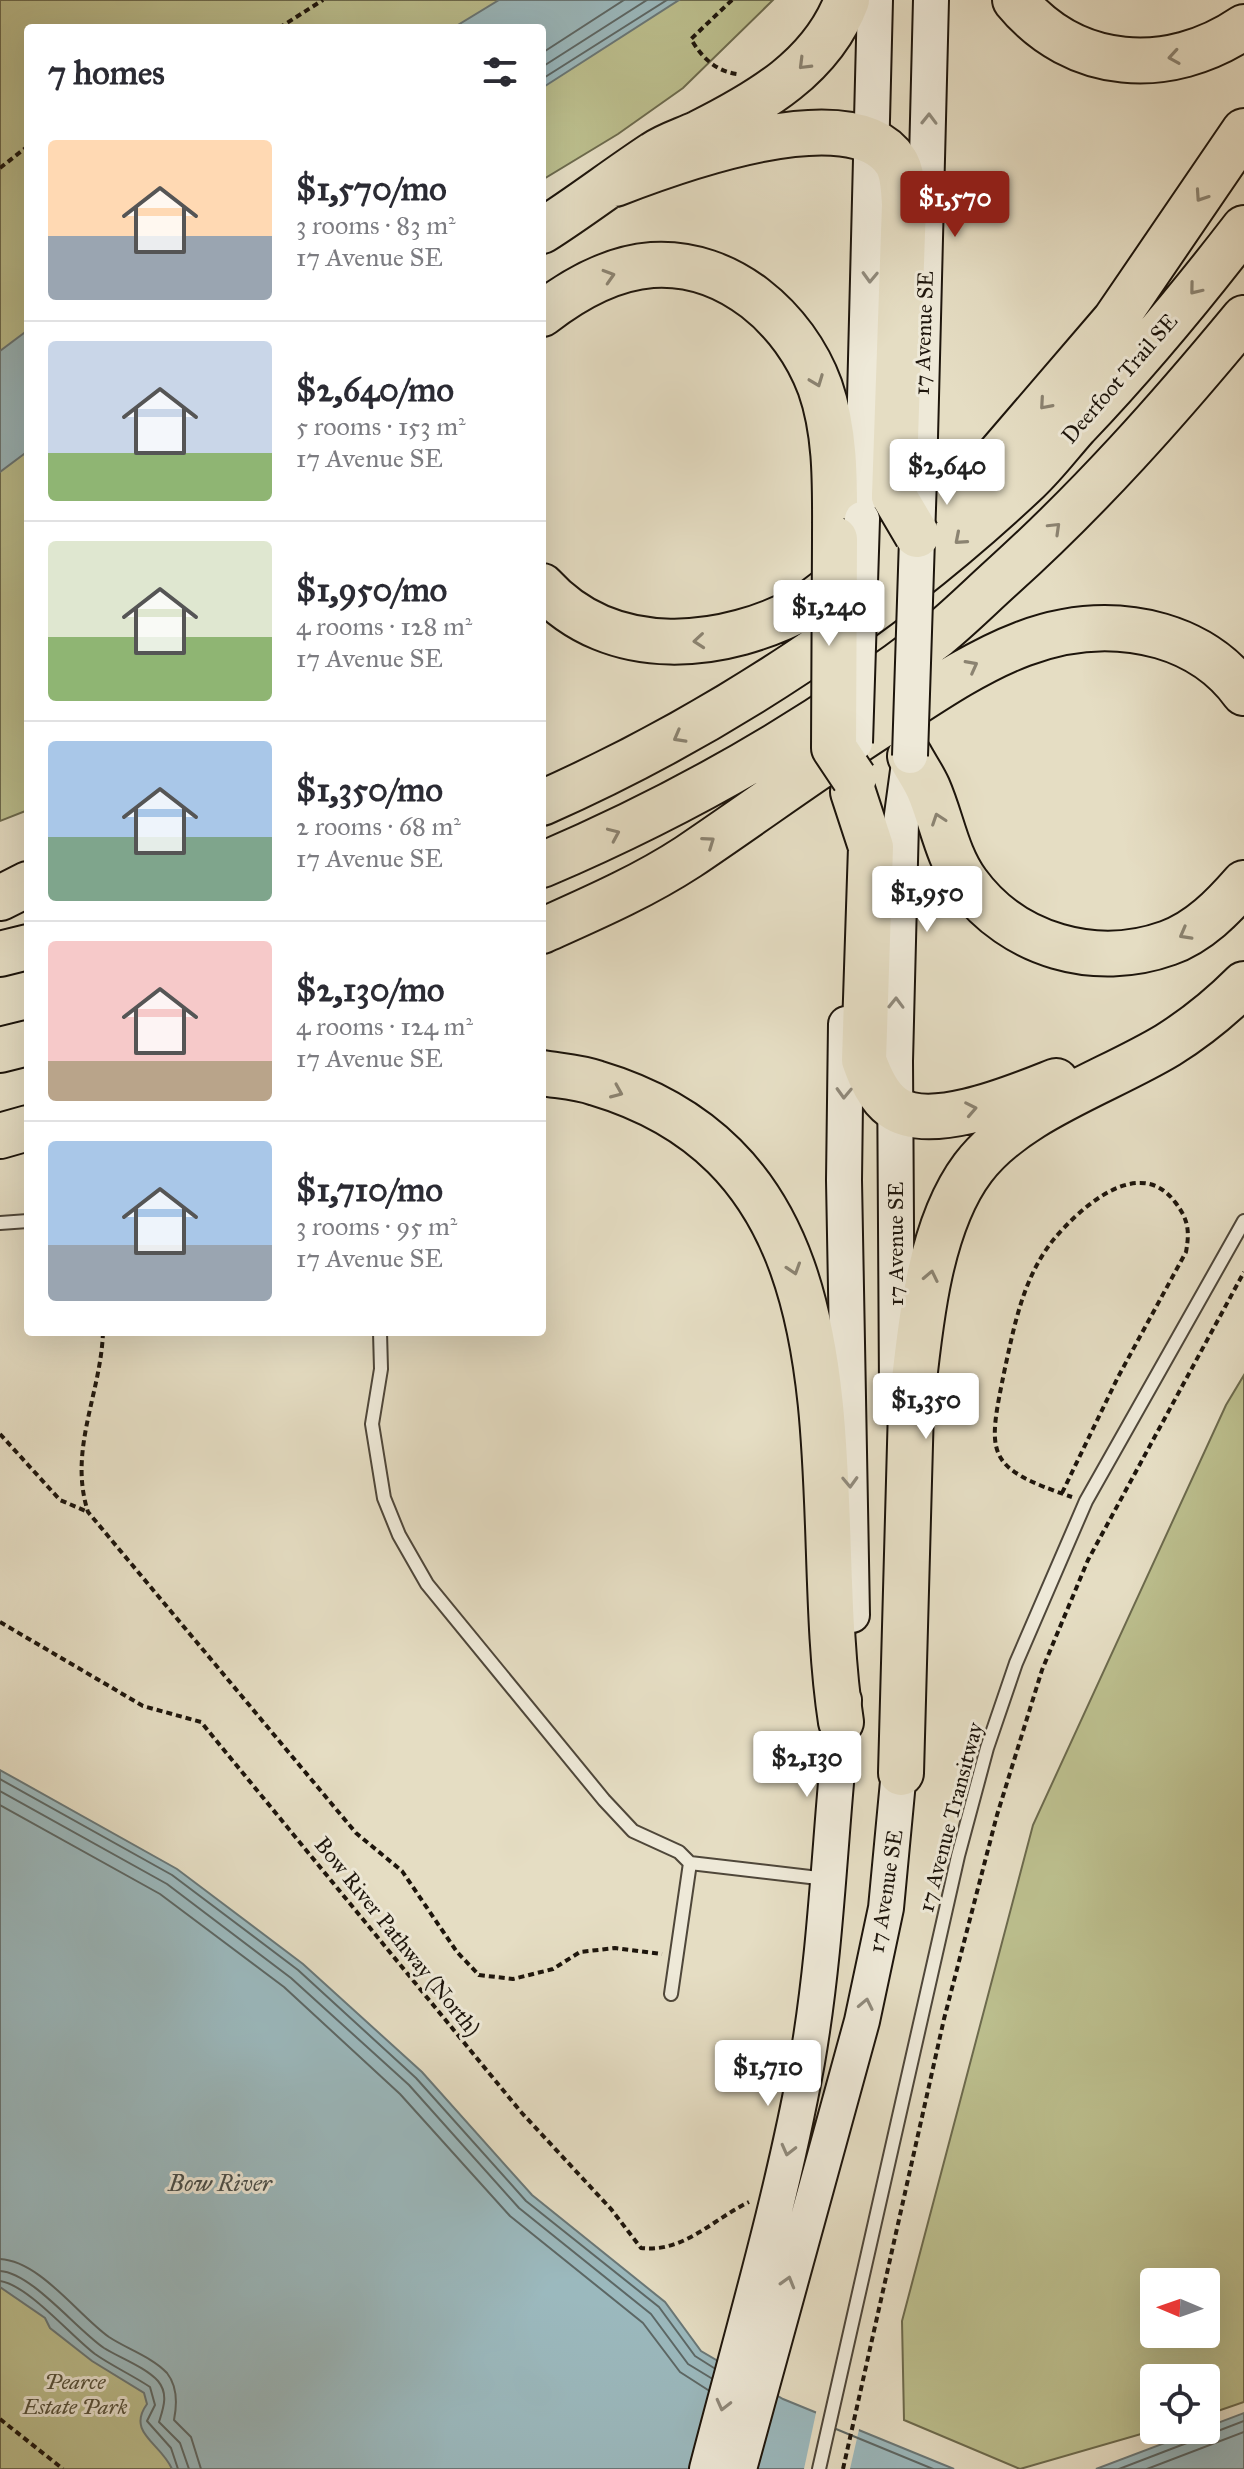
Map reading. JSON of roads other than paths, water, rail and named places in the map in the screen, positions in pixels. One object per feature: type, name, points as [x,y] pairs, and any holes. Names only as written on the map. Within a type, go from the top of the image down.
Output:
[{"type":"highway","points":[[546,228],[615,184],[656,152],[747,109],[781,85],[823,42],[847,0]]},
{"type":"highway","points":[[1015,0],[1035,25],[1060,40],[1118,59],[1169,60],[1205,51],[1244,27]]},
{"type":"highway","points":[[546,589],[593,623],[616,635],[657,641],[694,643],[735,636],[778,622],[808,605],[987,469],[1115,320],[1244,131]]},
{"type":"highway","points":[[615,184],[685,158],[782,137],[833,132],[858,136],[874,143],[896,162],[904,204],[877,508],[834,748],[853,785],[871,847],[864,1060],[871,1079],[895,1109],[926,1117],[999,1103],[1057,1081],[1236,991]]},
{"type":"highway","name":"Deerfoot Trail SE","points":[[546,801],[645,756],[704,723],[808,654],[944,553],[1029,478],[1134,365],[1244,228]]},
{"type":"highway","points":[[546,311],[586,284],[652,265],[688,268],[722,278],[749,294],[796,338],[820,387],[833,450],[877,508],[917,535]]},
{"type":"highway","points":[[546,863],[637,824],[714,785],[810,726],[939,634],[1057,527],[1137,444],[1244,318]]},
{"type":"highway","points":[[546,929],[614,899],[685,859],[804,775],[969,666],[1032,640],[1091,627],[1145,632],[1178,641],[1207,656],[1244,693]]},
{"type":"highway","points":[[910,756],[928,788],[950,855],[967,883],[1006,922],[1065,951],[1107,953],[1169,943],[1222,908],[1244,883]]},
{"type":"highway","points":[[0,898],[24,886]]},
{"type":"highway","points":[[0,954],[24,948]]},
{"type":"highway","points":[[901,1773],[911,1408],[918,1349],[943,1226],[972,1169],[992,1148],[1021,1125],[1169,1044],[1236,991]]},
{"type":"highway","points":[[0,1050],[24,1044]]},
{"type":"highway","points":[[546,1074],[596,1082],[671,1114],[730,1163],[776,1221],[795,1270],[814,1344],[824,1448],[832,1665],[841,1722]]},
{"type":"highway","points":[[0,1137],[24,1129]]},
{"type":"highway","points":[[0,1137],[24,1139]]},
{"type":"main road","points":[[874,143],[875,0]]},
{"type":"main road","name":"17 Avenue SE","points":[[877,508],[931,0]]},
{"type":"main road","name":"17 Avenue SE","points":[[707,2469],[753,2349],[862,2021],[886,1908],[901,1773],[895,1109],[901,822],[910,756],[917,535]]},
{"type":"main road","name":"17 Avenue SE","points":[[739,2469],[753,2349],[807,2060],[830,1880],[852,1599],[843,1118],[853,785]]},
{"type":"lane","points":[[0,1223],[24,1221]]},
{"type":"lane","name":"17 Avenue Transitway","points":[[819,2469],[958,1856],[987,1748],[1016,1663],[1086,1501],[1244,1221]]},
{"type":"lane","points":[[380,1336],[381,1369],[372,1424],[375,1456],[384,1498],[399,1535],[427,1584],[633,1831],[679,1852],[690,1863],[830,1880]]},
{"type":"lane","points":[[671,1994],[690,1863]]},
{"type":"water","points":[[499,0],[679,0],[546,85],[546,24],[460,24]]},
{"type":"water","points":[[24,333],[24,454],[0,472],[0,351]]},
{"type":"water","name":"Bow River","points":[[0,1770],[177,1869],[303,1964],[422,2072],[532,2195],[665,2302],[701,2351],[783,2399],[954,2469],[172,2469],[140,2423],[147,2404],[144,2393],[92,2361],[50,2328],[45,2318],[0,2287]]},
{"type":"water","points":[[1244,2413],[1244,2469],[1096,2469],[1162,2444],[1220,2444],[1220,2422]]},
{"type":"park label","name":"Pearce Estate Park","points":[[75,2394]]}]
